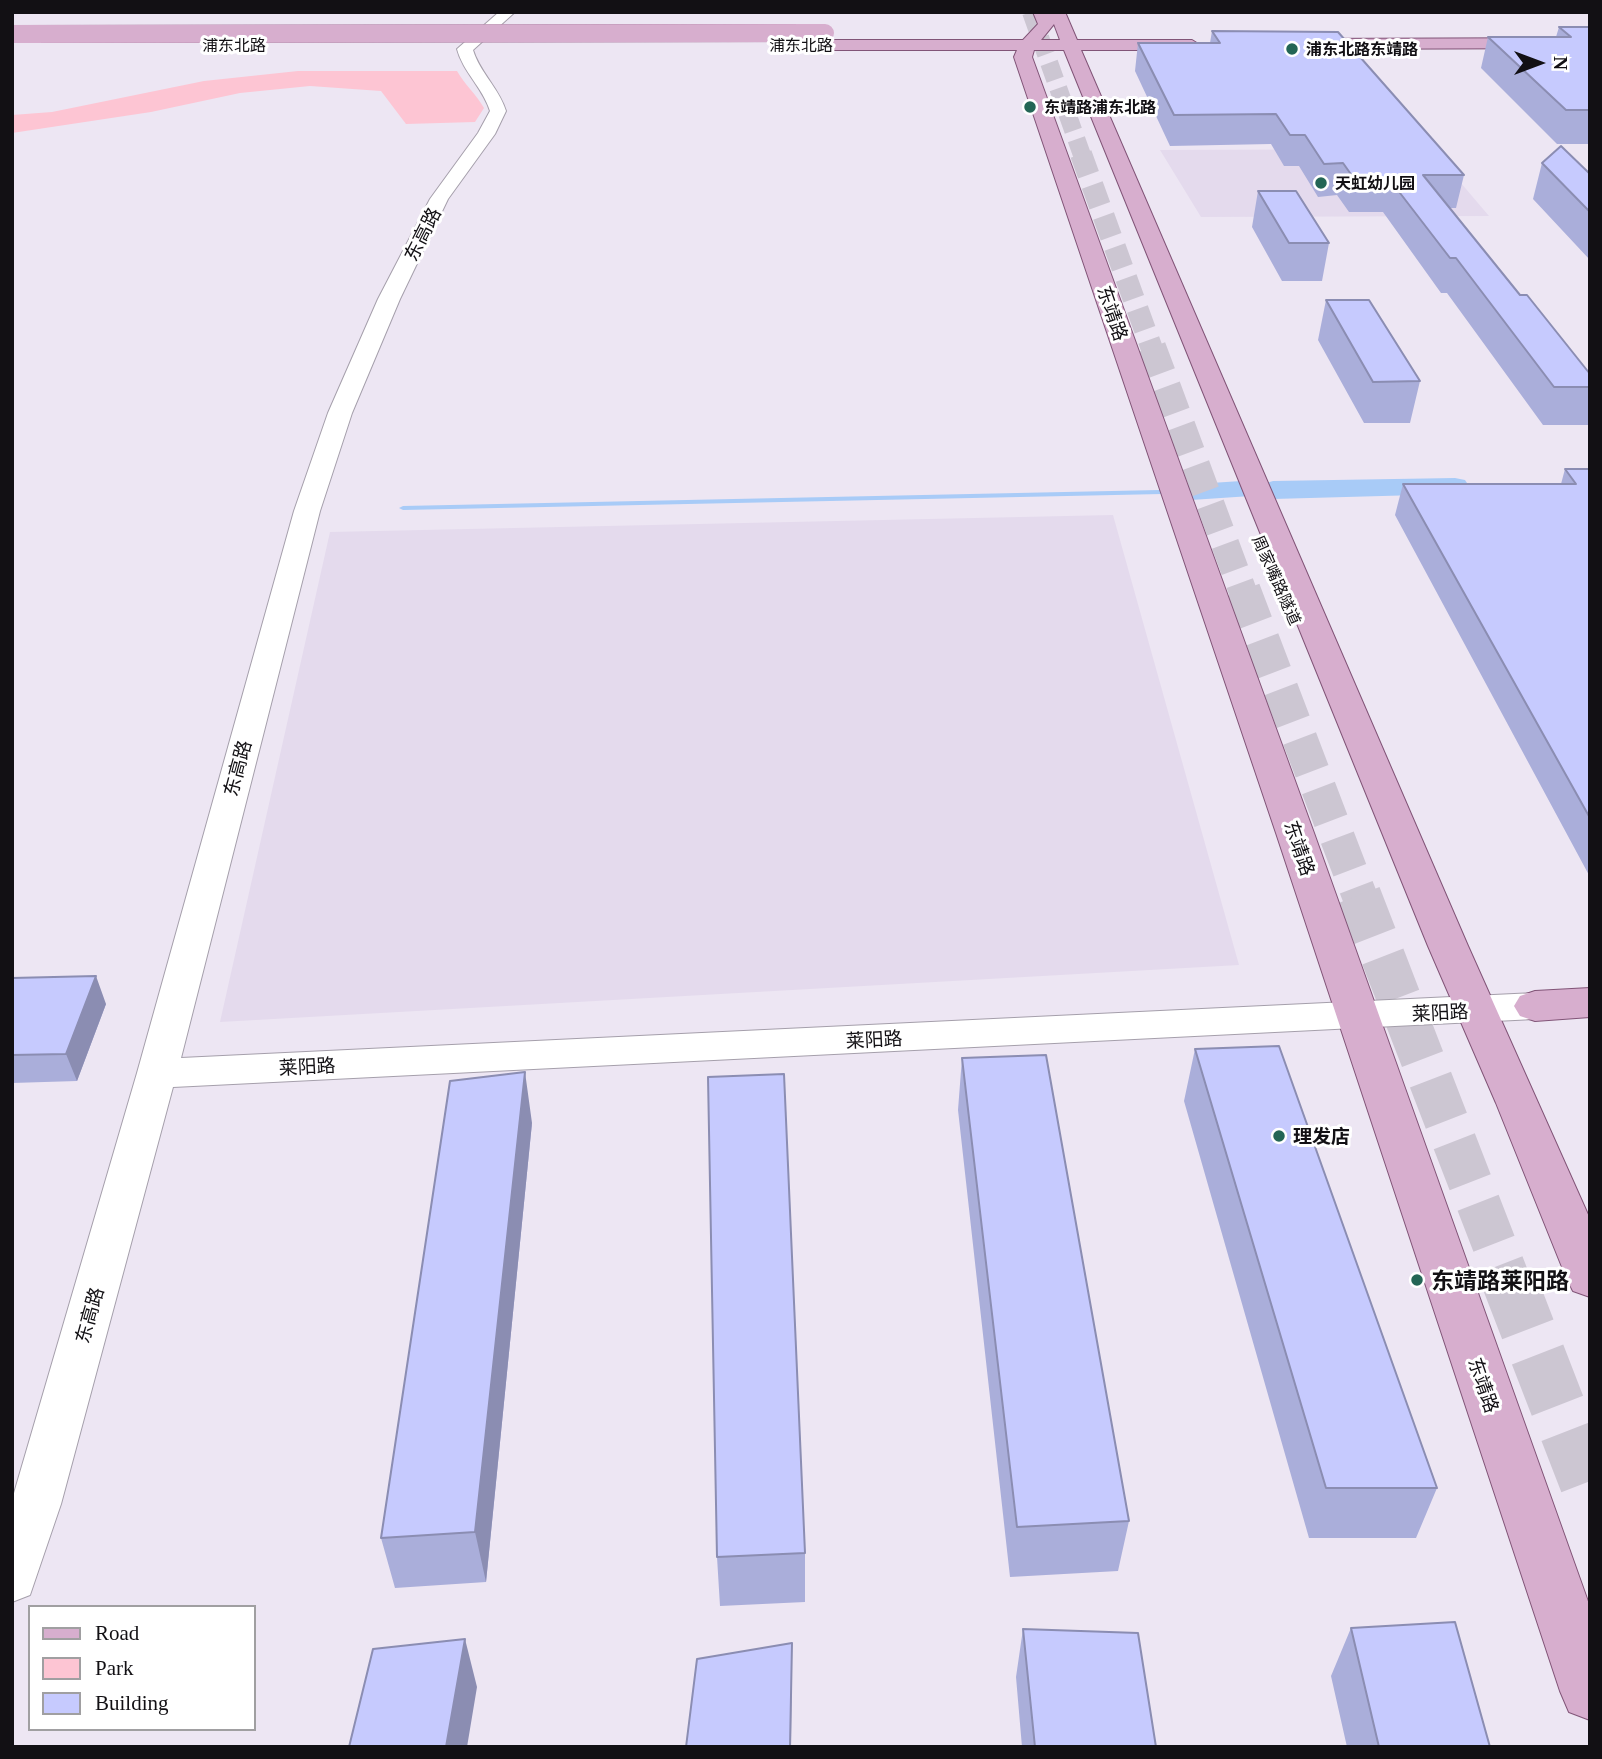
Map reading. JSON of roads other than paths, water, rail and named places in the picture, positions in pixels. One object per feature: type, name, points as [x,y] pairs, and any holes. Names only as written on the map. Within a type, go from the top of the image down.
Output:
[{"type":"main road","name":"东靖路","points":[[1041,12],[1045,24],[1023,57],[1295,833],[1590,1691]]},
{"type":"main road","points":[[1057,12],[1448,946],[1518,1102],[1590,1277]]},
{"type":"main road","name":"浦东北路","points":[[12,34],[1206,39]]},
{"type":"main road","points":[[1590,34],[1287,39],[1590,43]]},
{"type":"main road","name":"浦东北路","points":[[12,46],[820,39]]},
{"type":"main road","name":"周家嘴路隧道","points":[[1122,206],[1246,510],[1336,711],[1448,946]]},
{"type":"main road","name":"莱阳路","points":[[1535,1006],[1590,1002]]},
{"type":"street","name":"东高路","points":[[12,1578],[36,1504],[157,1073],[307,511],[340,413],[389,299],[439,199],[486,134],[498,111],[495,98],[466,58],[465,49],[508,12]]},
{"type":"street","name":"莱阳路","points":[[157,1073],[1535,1006]]},
{"type":"waterway","points":[[1273,490],[1455,486]]},
{"type":"waterway","points":[[1191,491],[1241,490]]},
{"type":"waterway","points":[[403,508],[1159,492]]},
{"type":"tunnel","points":[[1031,12],[1082,155]]},
{"type":"tunnel","points":[[1081,154],[1152,349]]},
{"type":"tunnel","points":[[1152,347],[1243,592]]},
{"type":"tunnel","points":[[1243,590],[1360,897]]},
{"type":"tunnel","points":[[1359,895],[1508,1280]]},
{"type":"tunnel","points":[[1508,1278],[1590,1490]]},
{"type":"place","name":"浦东北路东靖路","points":[[1292,49]]},
{"type":"place","name":"东靖路浦东北路","points":[[1030,107]]},
{"type":"place","name":"天虹幼儿园","points":[[1321,183]]},
{"type":"place","name":"理发店","points":[[1279,1136]]},
{"type":"place","name":"东靖路莱阳路","points":[[1417,1280]]}]
